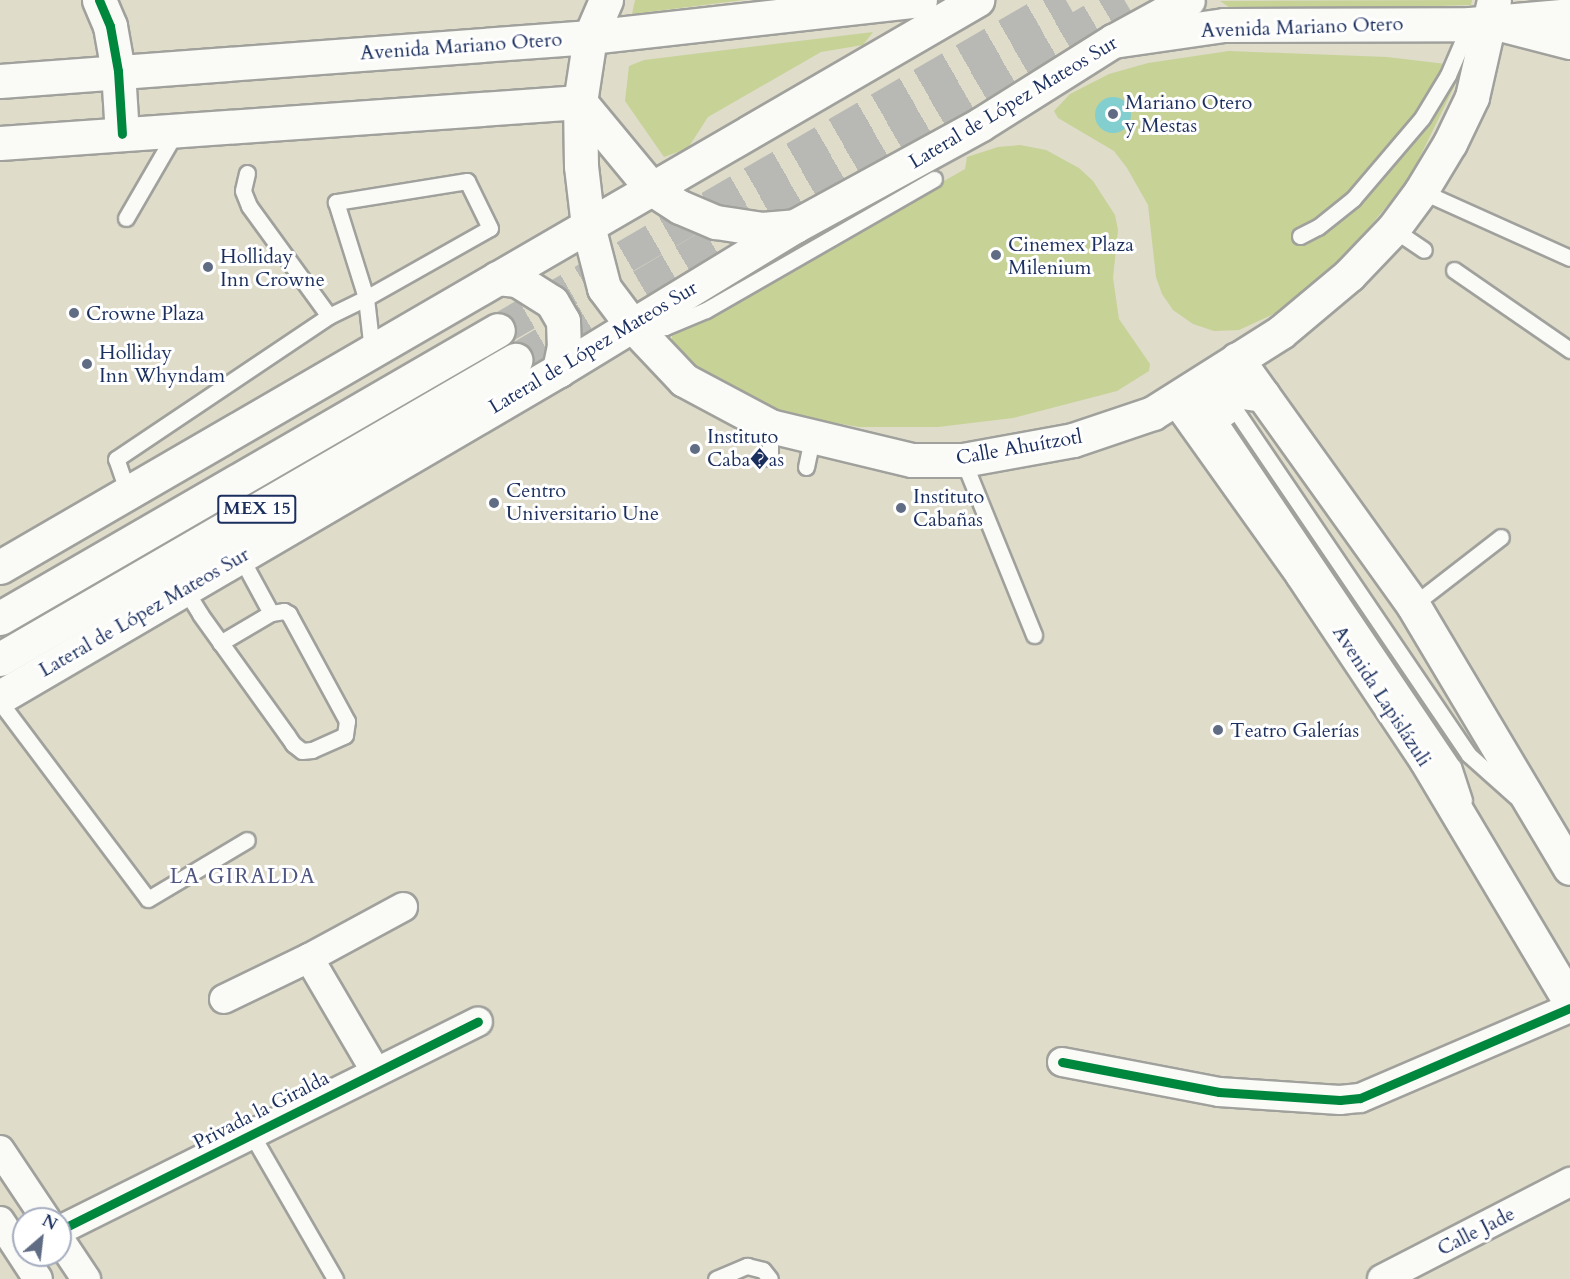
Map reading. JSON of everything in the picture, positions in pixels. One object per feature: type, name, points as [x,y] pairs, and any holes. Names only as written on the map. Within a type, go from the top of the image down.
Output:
[{"type":"main road","points":[[99,0],[110,26],[118,71],[122,134]]},
{"type":"main road","name":"Calle Ahuítzotl","points":[[606,0],[590,37],[580,102],[581,166],[588,226],[604,288],[631,324],[684,380],[770,426],[809,453],[912,460],[963,460],[1073,440],[1153,413],[1178,400],[1281,332],[1341,282],[1393,229],[1421,191],[1472,97],[1485,15]]},
{"type":"main road","name":"Avenida Mariano Otero","points":[[0,81],[590,37],[920,0]]},
{"type":"main road","points":[[0,567],[977,0]]},
{"type":"main road","name":"Lateral de López Mateos Sur","points":[[0,697],[559,370],[795,226],[981,124],[1113,41],[1188,0]]},
{"type":"main road","name":"Avenida Mariano Otero","points":[[1113,41],[1224,25],[1485,15],[1570,15]]},
{"type":"main road","name":"Avenida Mariano Otero","points":[[1485,15],[1570,42]]},
{"type":"main road","points":[[0,143],[580,102],[652,189],[680,207],[716,222],[762,230],[795,226]]},
{"type":"main road","points":[[497,278],[517,280],[534,287],[552,302],[562,321],[564,346],[559,370]]},
{"type":"main road","name":"MEX 15","points":[[0,618],[498,330]]},
{"type":"main road","points":[[1238,359],[1413,605],[1570,868]]},
{"type":"main road","name":"MEX 15","points":[[0,659],[515,360]]},
{"type":"main road","points":[[1203,434],[1213,408],[1227,396],[1242,392],[1263,395]]},
{"type":"main road","name":"Avenida Lapislázuli","points":[[1178,400],[1426,760],[1570,1002]]},
{"type":"street","points":[[224,999],[309,958],[403,907]]},
{"type":"street","points":[[309,958],[376,1072]]},
{"type":"street","points":[[1062,1062],[1219,1092],[1340,1100],[1360,1098],[1570,1008]]},
{"type":"street","name":"Privada la Giralda","points":[[72,1224],[478,1022]]},
{"type":"street","points":[[0,1150],[38,1207]]},
{"type":"street","name":"Calle Jade","points":[[1382,1279],[1411,1273],[1570,1182]]},
{"type":"street","points":[[0,1221],[12,1247]]},
{"type":"street","points":[[72,1258],[86,1279]]},
{"type":"street","points":[[28,1267],[38,1279]]},
{"type":"lane","points":[[1300,236],[1318,227],[1353,199],[1416,125],[1485,15]]},
{"type":"lane","points":[[126,218],[178,129]]},
{"type":"lane","points":[[247,173],[243,191],[249,206],[329,316]]},
{"type":"lane","points":[[631,324],[665,327],[706,310],[934,179]]},
{"type":"lane","points":[[128,493],[116,459],[329,316],[366,298],[490,228],[467,181],[336,202],[366,298],[372,351]]},
{"type":"lane","points":[[1421,191],[1570,258]]},
{"type":"lane","points":[[1393,229],[1424,250]]},
{"type":"lane","points":[[1454,270],[1570,350]]},
{"type":"lane","points":[[1483,857],[1453,767],[1220,422],[1236,411],[1469,755],[1543,821]]},
{"type":"lane","points":[[770,426],[770,458]]},
{"type":"lane","points":[[963,460],[1034,635]]},
{"type":"lane","points":[[1413,605],[1501,537]]},
{"type":"lane","points":[[240,556],[271,614]]},
{"type":"lane","points":[[184,588],[220,643],[302,751],[345,735],[347,721],[293,619],[284,611],[271,614],[220,643]]},
{"type":"lane","points":[[0,702],[148,899],[247,840]]},
{"type":"lane","points":[[252,1135],[335,1279]]},
{"type":"lane","points":[[716,1279],[747,1266],[763,1270],[770,1279]]},
{"type":"green space","points":[[635,0],[744,0],[632,14]]},
{"type":"green space","points":[[1472,0],[1471,5],[1236,12],[1220,1]]},
{"type":"green space","points":[[873,32],[863,45],[821,52],[708,117],[688,148],[664,157],[625,101],[629,66],[644,60]]},
{"type":"green space","points":[[1229,51],[1387,57],[1446,64],[1415,116],[1349,194],[1325,214],[1300,227],[1300,239],[1309,242],[1358,203],[1455,70],[1460,70],[1460,75],[1409,179],[1343,259],[1282,310],[1239,330],[1214,331],[1193,324],[1173,310],[1162,294],[1156,277],[1148,205],[1127,168],[1114,151],[1058,118],[1054,111],[1070,94],[1109,74],[1148,63]]},
{"type":"green space","points":[[1020,145],[1046,150],[1079,168],[1093,181],[1115,215],[1118,230],[1113,278],[1119,319],[1150,364],[1149,371],[1117,391],[1013,418],[938,427],[859,427],[785,414],[710,378],[680,356],[672,343],[672,336],[965,169],[967,157],[998,147]]},
{"type":"water","points":[[1113,97],[1126,102],[1131,115],[1126,128],[1113,133],[1100,128],[1095,115],[1100,102]]},
{"type":"tunnel","points":[[498,330],[1066,0]]},
{"type":"tunnel","points":[[515,360],[1125,0]]},
{"type":"cycle path","points":[[99,0],[110,26],[118,71],[122,134]]},
{"type":"cycle path","points":[[1062,1062],[1219,1092],[1340,1100],[1360,1098],[1570,1008]]},
{"type":"cycle path","points":[[72,1224],[478,1022]]},
{"type":"place","name":"Mariano Otero y Mestas","points":[[1113,114]]},
{"type":"place","name":"Cinemex Plaza Milenium","points":[[996,255]]},
{"type":"place","name":"Holliday Inn Crowne","points":[[208,267]]},
{"type":"place","name":"Crowne Plaza","points":[[74,313]]},
{"type":"place","name":"Holliday Inn Whyndam","points":[[87,364]]},
{"type":"place","name":"Instituto Caba�as","points":[[695,449]]},
{"type":"place","name":"Centro Universitario Une","points":[[494,503]]},
{"type":"place","name":"Instituto Cabañas","points":[[901,508]]},
{"type":"place","name":"Teatro Galerías","points":[[1218,730]]},
{"type":"district","name":"LA GIRALDA","points":[[243,877]]}]
